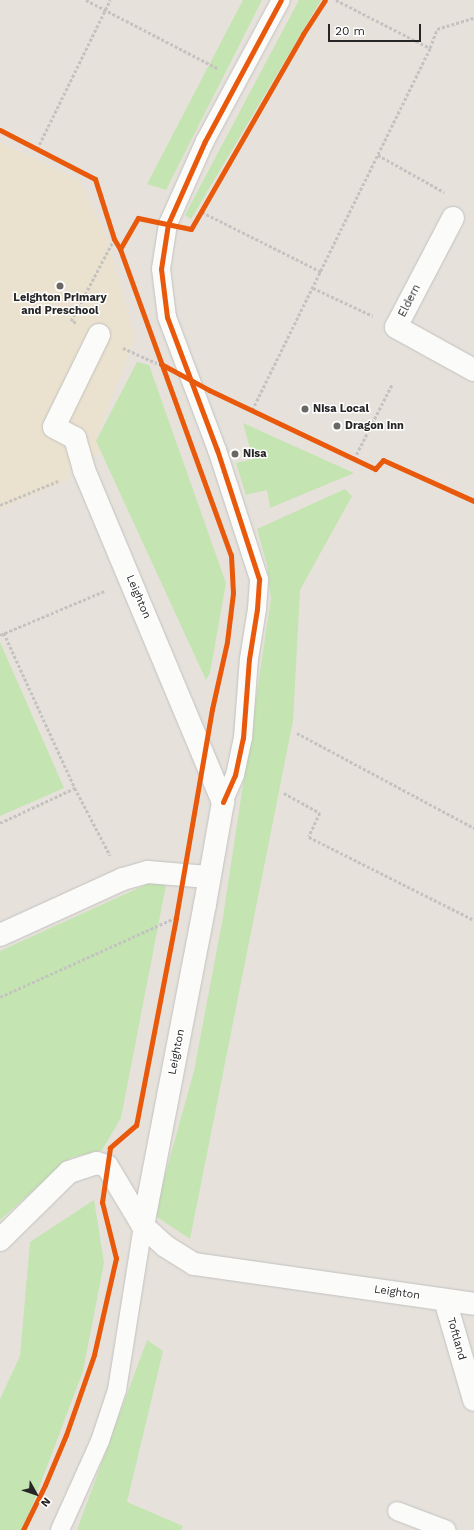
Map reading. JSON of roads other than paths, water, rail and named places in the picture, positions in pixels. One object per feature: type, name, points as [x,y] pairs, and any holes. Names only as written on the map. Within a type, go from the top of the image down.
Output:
[{"type":"street","name":"Eldern","points":[[453,218],[396,328],[474,370]]},
{"type":"street","name":"Leighton","points":[[99,335],[54,427],[75,438],[84,470],[223,802],[208,877],[205,904],[143,1226]]},
{"type":"street","points":[[0,935],[122,879],[148,872],[208,877]]},
{"type":"street","name":"Leighton","points":[[0,1240],[69,1172],[97,1163],[107,1166],[143,1226],[165,1246],[194,1264],[474,1304]]},
{"type":"street","name":"Toftland","points":[[446,1300],[474,1400]]},
{"type":"lane","points":[[223,802],[235,775],[243,738],[249,659],[257,609],[258,579],[217,450],[168,317],[161,269],[168,224],[205,141],[281,0]]},
{"type":"lane","points":[[60,1530],[100,1441],[117,1390],[143,1226]]},
{"type":"lane","points":[[397,1511],[447,1530]]},
{"type":"place","name":"Leighton Primary and Preschool","points":[[60,286]]},
{"type":"place","name":"Nisa Local","points":[[305,409]]},
{"type":"place","name":"Dragon Inn","points":[[337,426]]},
{"type":"place","name":"Nisa","points":[[235,454]]}]
